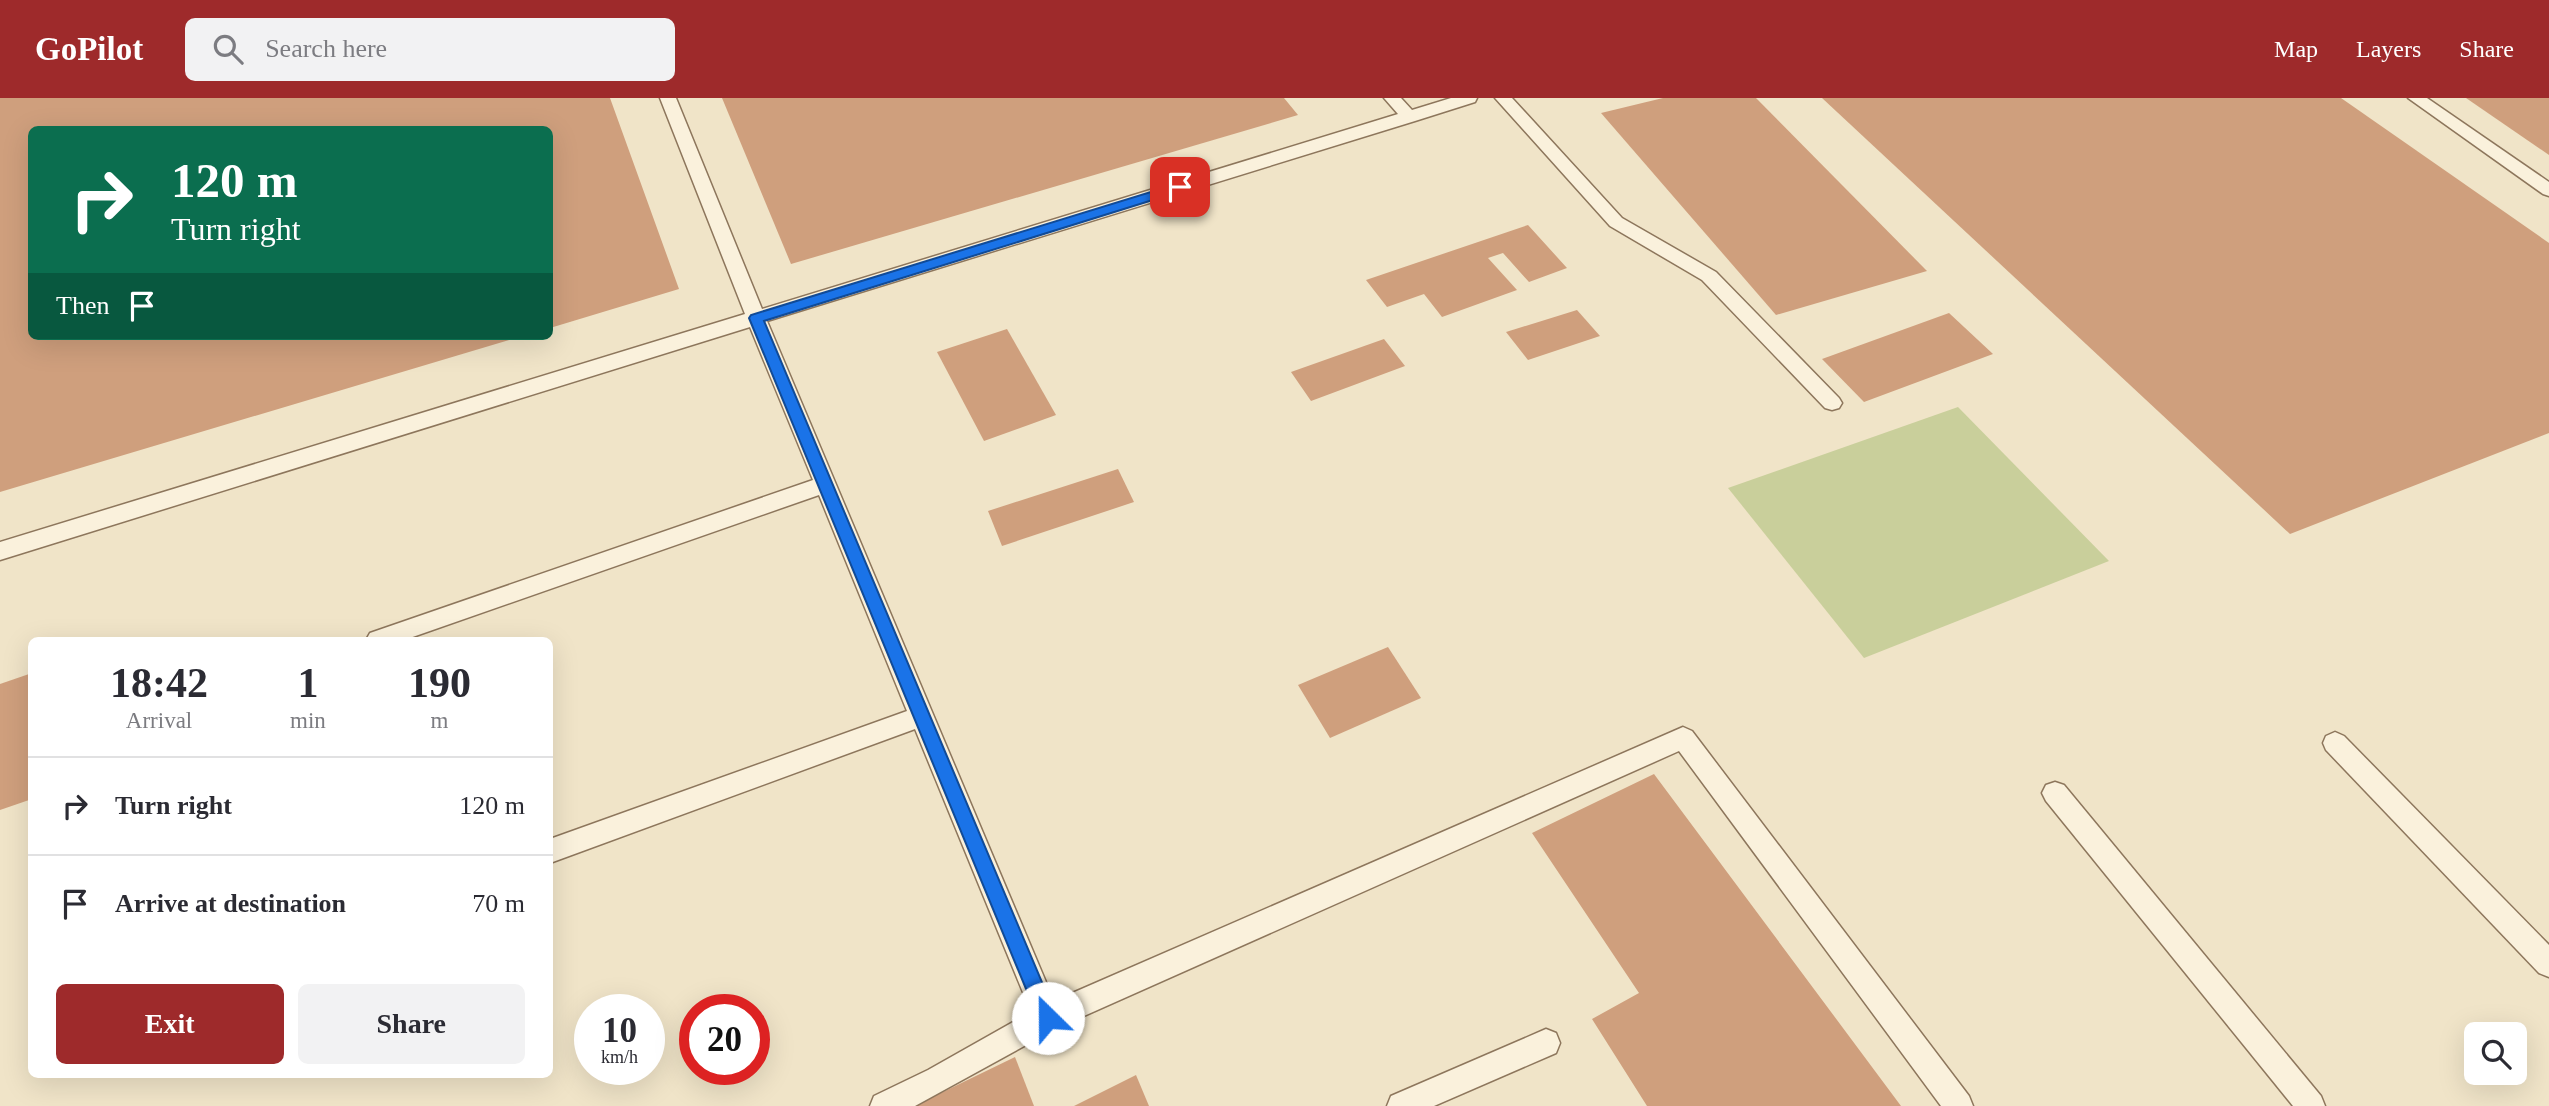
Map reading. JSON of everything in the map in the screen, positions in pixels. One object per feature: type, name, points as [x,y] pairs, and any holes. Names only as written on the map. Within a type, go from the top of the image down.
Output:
[{"type":"lane","points":[[668,98],[756,318],[1048,1018]]},
{"type":"lane","points":[[1392,98],[1409,117]]},
{"type":"lane","points":[[0,551],[1469,98]]},
{"type":"lane","points":[[1503,98],[1616,222],[1709,276],[1832,403]]},
{"type":"lane","points":[[2416,98],[2549,190]]},
{"type":"lane","points":[[387,637],[825,484]]},
{"type":"lane","points":[[553,850],[922,716]]},
{"type":"lane","points":[[884,1106],[938,1080],[1048,1018],[1683,738],[1959,1106]]},
{"type":"lane","points":[[2335,743],[2549,964]]},
{"type":"lane","points":[[2055,793],[2311,1106]]},
{"type":"lane","points":[[1401,1106],[1546,1043]]},
{"type":"green space","points":[[1958,407],[2109,561],[1864,658],[1728,488]]},
{"type":"building","points":[[0,98],[610,98],[679,289],[553,327],[553,126],[28,126],[28,340],[509,340],[0,492]]},
{"type":"building","points":[[722,98],[1284,98],[1298,115],[791,264]]},
{"type":"building","points":[[1663,98],[1756,98],[1927,271],[1776,315],[1601,113]]},
{"type":"building","points":[[1822,98],[2341,98],[2549,243],[2549,433],[2290,534]]},
{"type":"building","points":[[2466,98],[2549,98],[2549,155]]},
{"type":"building","points":[[1528,225],[1567,268],[1529,282],[1503,253],[1488,258],[1517,290],[1442,317],[1424,294],[1387,307],[1366,280]]},
{"type":"building","points":[[1577,310],[1600,336],[1528,360],[1506,332]]},
{"type":"building","points":[[1949,313],[1993,354],[1864,402],[1822,359]]},
{"type":"building","points":[[1007,329],[1056,415],[984,441],[937,352]]},
{"type":"building","points":[[1384,339],[1405,366],[1311,401],[1291,372]]},
{"type":"building","points":[[1118,469],[1134,502],[1002,546],[988,511]]},
{"type":"building","points":[[1388,647],[1421,698],[1330,738],[1298,685]]},
{"type":"building","points":[[28,674],[28,800],[0,810],[0,684]]},
{"type":"building","points":[[1654,774],[1901,1106],[1647,1106],[1592,1019],[1639,993],[1532,833]]},
{"type":"building","points":[[1015,1057],[1034,1106],[914,1106]]},
{"type":"building","points":[[1136,1075],[1149,1106],[1074,1106]]},
{"type":"route","points":[[1048,1018],[756,318],[1180,187]]}]
